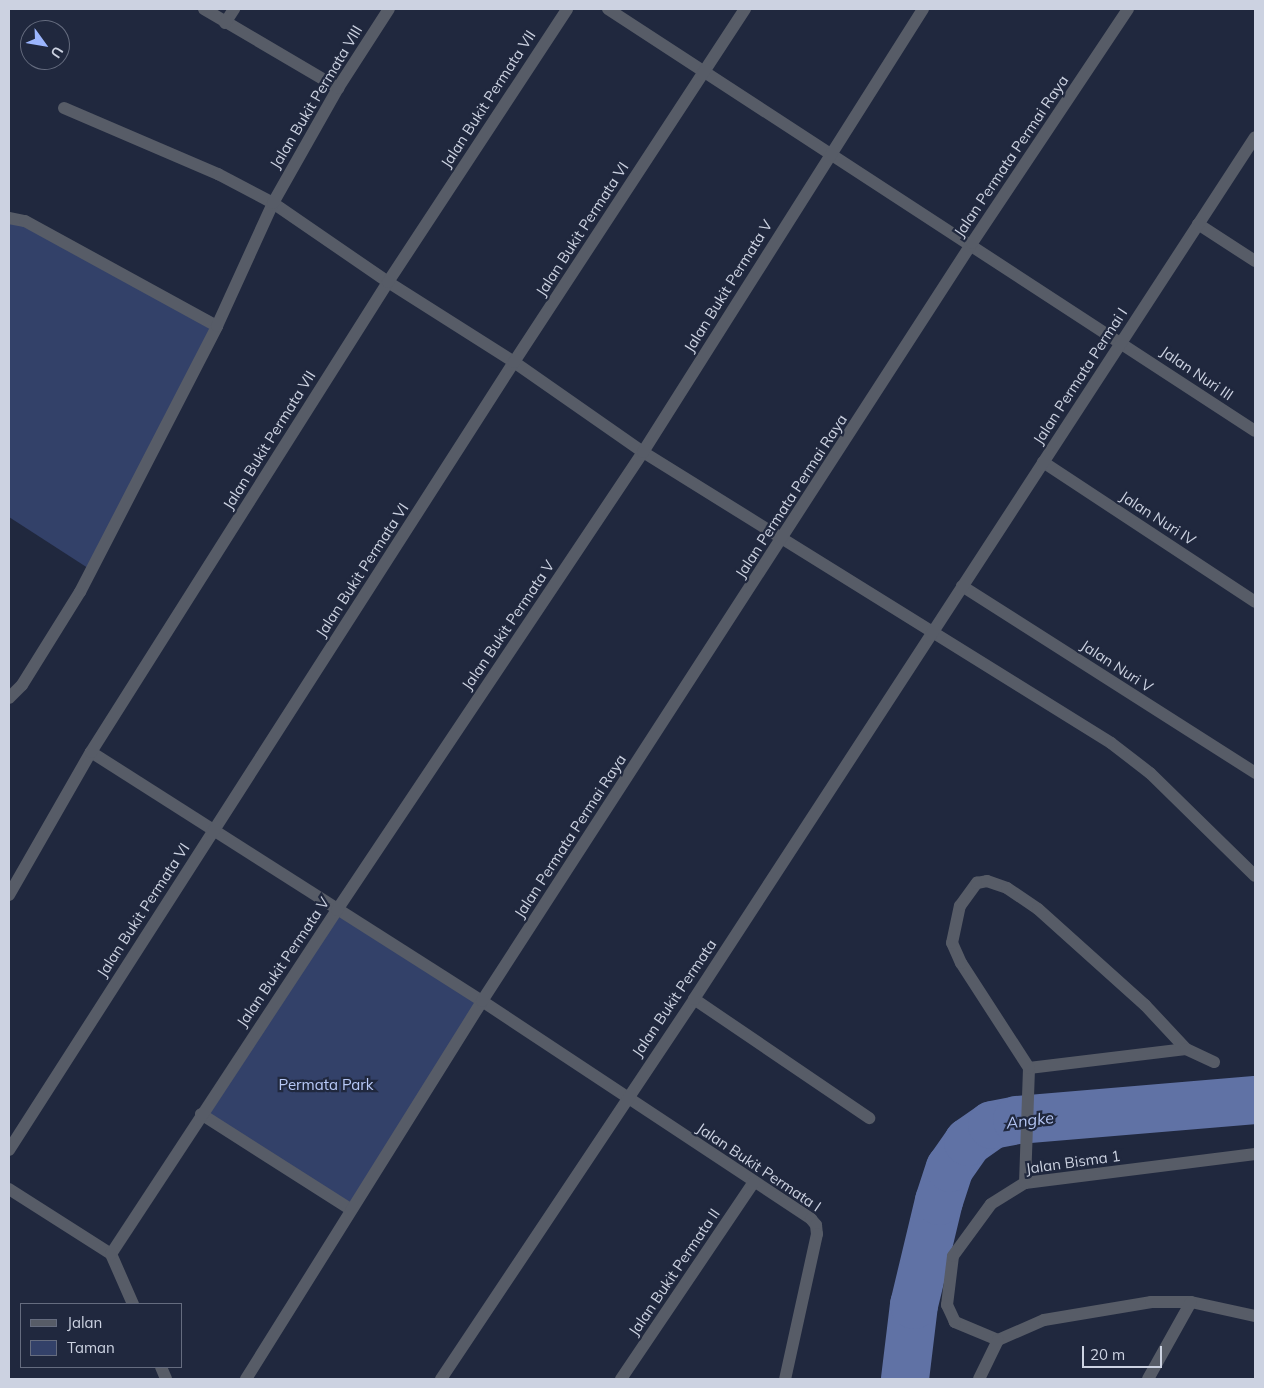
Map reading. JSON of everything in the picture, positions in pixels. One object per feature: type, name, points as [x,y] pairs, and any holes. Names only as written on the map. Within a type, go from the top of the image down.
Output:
[{"type":"street","points":[[204,9],[224,23],[338,88]]},
{"type":"street","points":[[224,23],[234,9]]},
{"type":"street","name":"Jalan Bukit Permata VIII","points":[[9,698],[22,685],[80,592],[216,326],[273,203],[338,88],[389,9]]},
{"type":"street","name":"Jalan Bukit Permata VII","points":[[9,896],[91,752],[388,282],[567,9]]},
{"type":"street","name":"Jalan Nuri III","points":[[608,9],[972,243],[1255,431]]},
{"type":"street","name":"Jalan Bukit Permata VI","points":[[9,1150],[514,362],[745,9]]},
{"type":"street","name":"Jalan Bukit Permata V","points":[[112,1254],[201,1114],[643,452],[830,153],[923,9]]},
{"type":"street","name":"Jalan Permata Permai Raya","points":[[246,1379],[350,1209],[482,1002],[972,243],[1128,9]]},
{"type":"street","points":[[64,108],[218,174],[273,203],[388,282],[514,362],[643,452],[1111,743],[1150,773],[1255,876]]},
{"type":"street","name":"Jalan Permata Permai I","points":[[932,633],[1255,136]]},
{"type":"street","points":[[9,218],[25,221],[216,326]]},
{"type":"street","points":[[1198,224],[1255,261]]},
{"type":"street","name":"Jalan Nuri IV","points":[[1043,462],[1255,602]]},
{"type":"street","name":"Jalan Nuri V","points":[[962,586],[1255,773]]},
{"type":"street","name":"Jalan Bukit Permata","points":[[441,1379],[626,1098],[694,999],[932,633]]},
{"type":"street","name":"Jalan Bukit Permata I","points":[[91,752],[482,1002],[816,1225],[785,1379]]},
{"type":"street","points":[[1025,1183],[1024,1156],[1029,1068],[961,964],[952,943],[960,906],[977,883],[987,881],[1007,888],[1038,909],[1145,1005],[1186,1049],[1214,1062]]},
{"type":"street","points":[[694,999],[869,1118]]},
{"type":"street","points":[[1029,1068],[1186,1049]]},
{"type":"street","points":[[201,1114],[350,1209]]},
{"type":"street","name":"Jalan Bisma 1","points":[[998,1340],[955,1322],[947,1306],[947,1288],[953,1256],[971,1227],[990,1204],[1025,1183],[1255,1154]]},
{"type":"street","name":"Jalan Bukit Permata II","points":[[621,1379],[754,1182]]},
{"type":"street","points":[[9,1189],[112,1254],[134,1303]]},
{"type":"street","points":[[979,1379],[998,1340],[1044,1320],[1151,1302],[1191,1302],[1255,1316]]},
{"type":"street","points":[[1148,1379],[1191,1302]]},
{"type":"green space","points":[[9,215],[218,320],[91,570],[9,517]]},
{"type":"green space","name":"Permata Park","points":[[337,910],[482,1001],[352,1208],[207,1118]]},
{"type":"waterway","name":"Angke","points":[[905,1379],[914,1305],[939,1201],[950,1168],[968,1142],[992,1125],[1017,1120],[1255,1100]]}]
